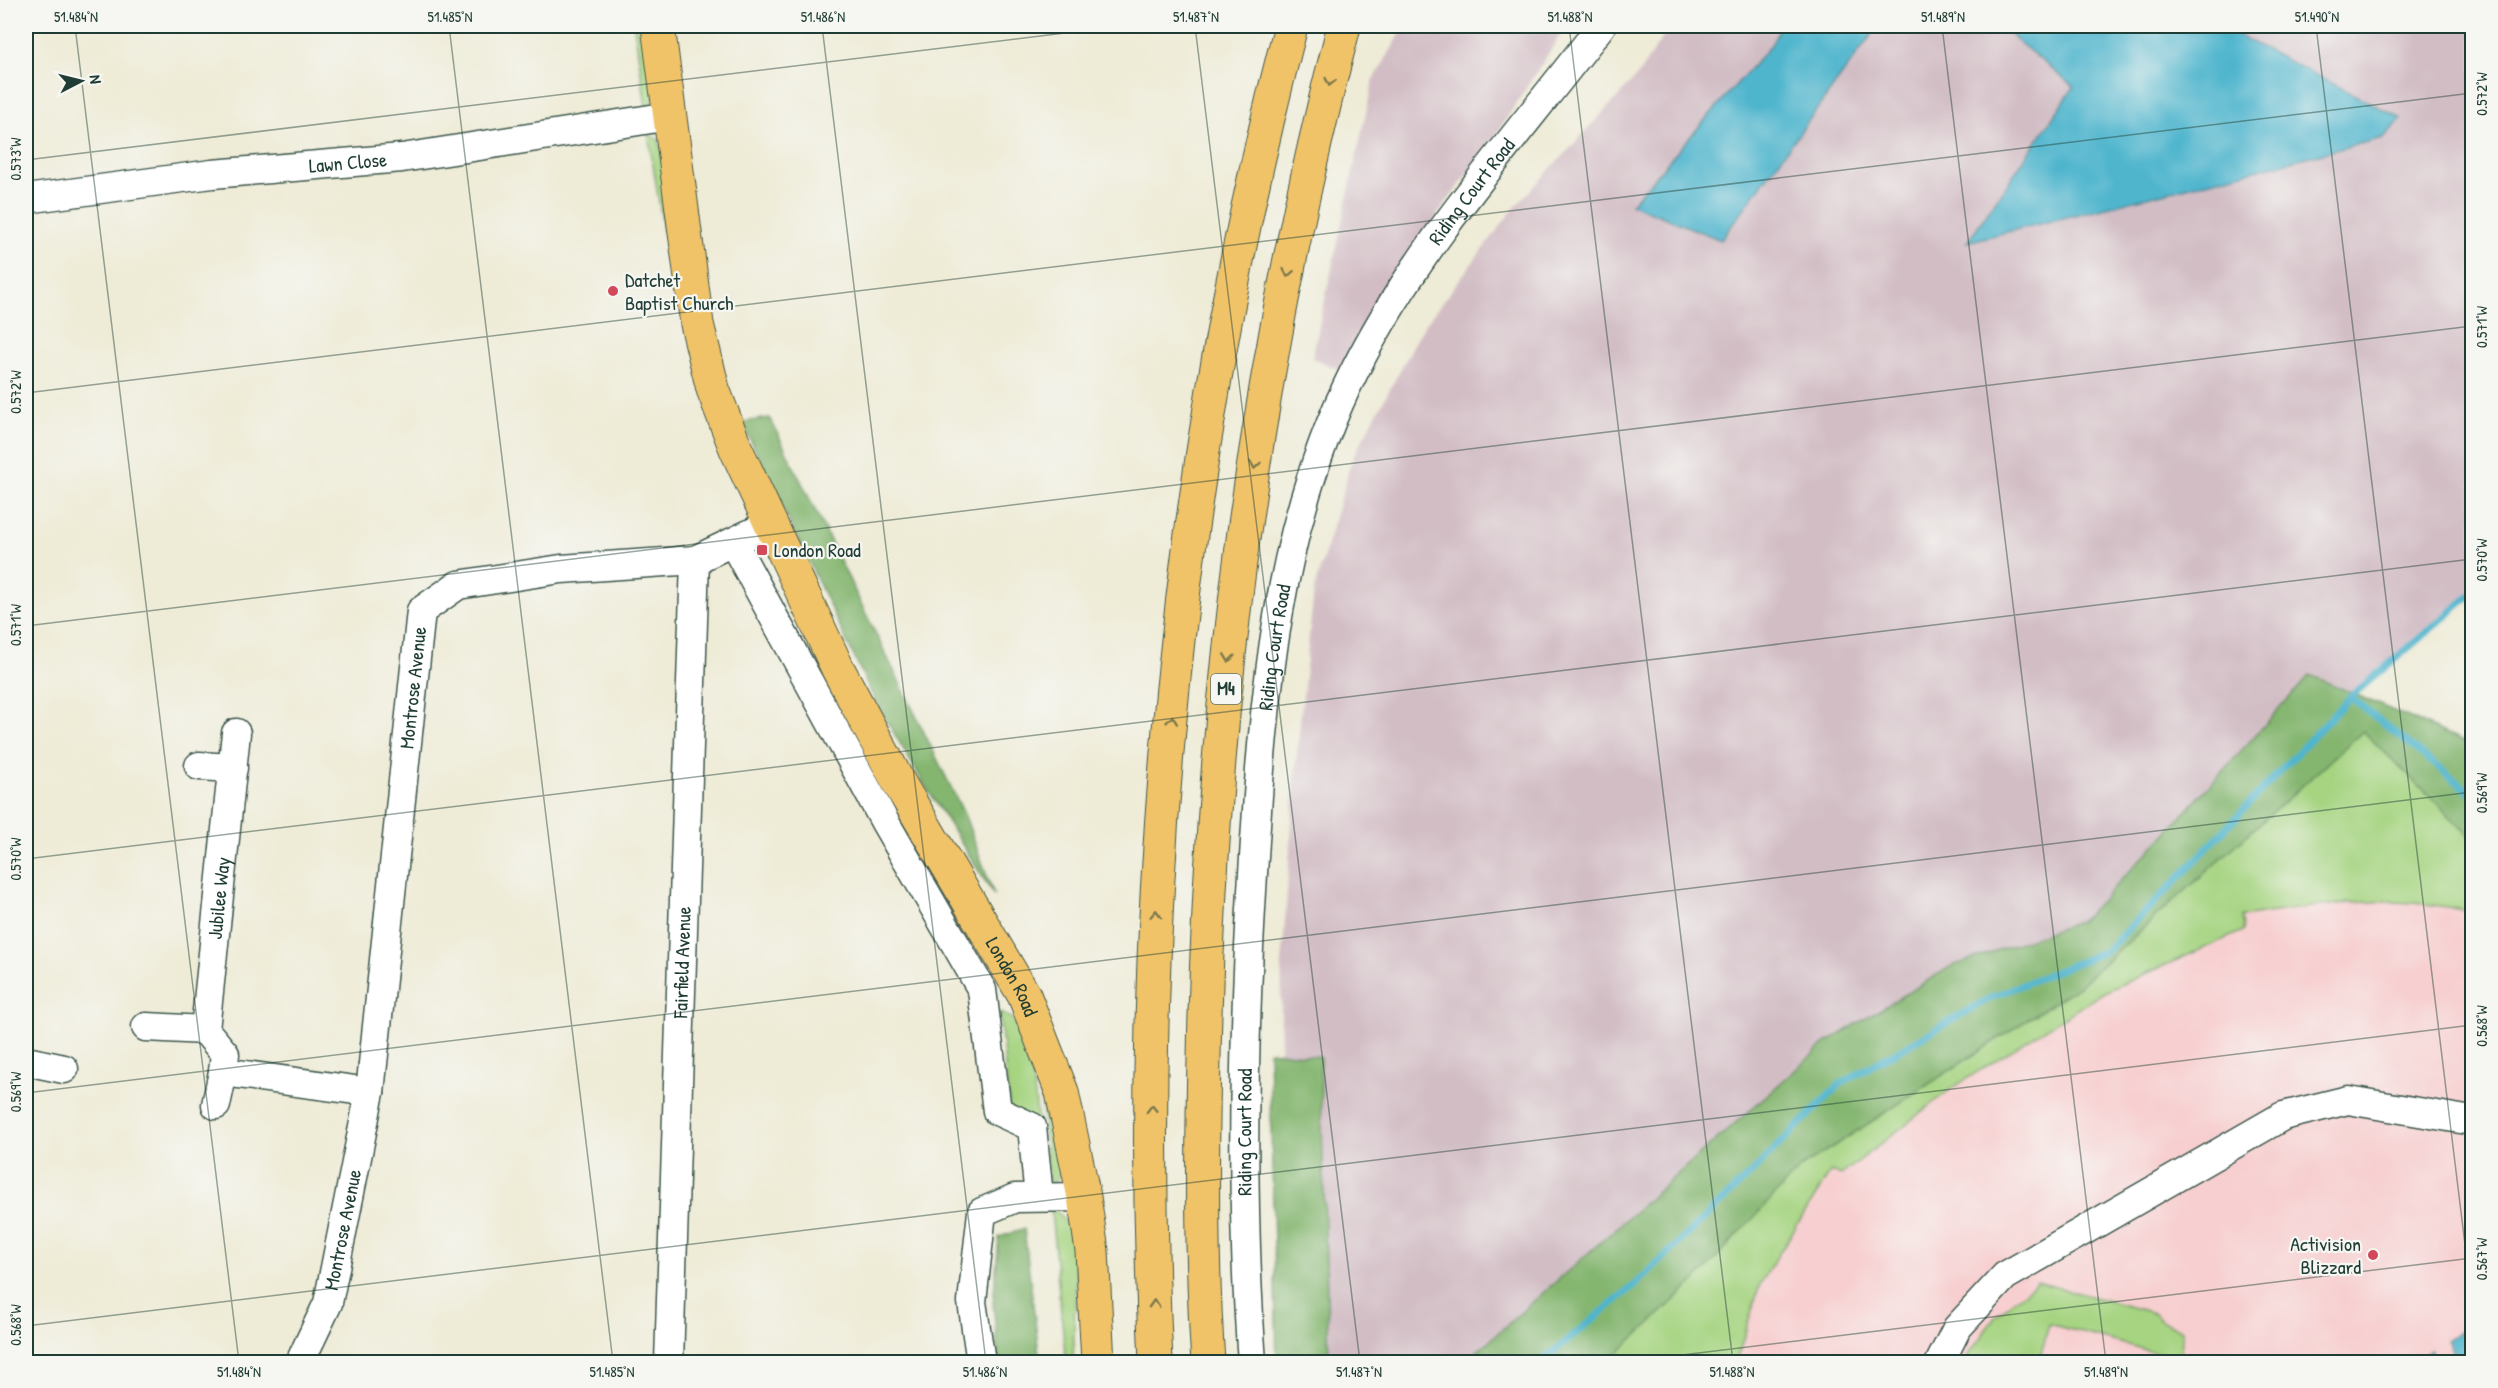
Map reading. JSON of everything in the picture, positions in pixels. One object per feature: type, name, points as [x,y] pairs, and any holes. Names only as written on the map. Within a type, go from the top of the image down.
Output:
[{"type":"main road","name":"London Road","points":[[658,26],[698,324],[711,378],[736,449],[838,669],[888,762],[1024,995],[1062,1092],[1084,1197],[1092,1251],[1098,1362]]},
{"type":"main road","points":[[1156,1362],[1153,1295],[1152,1070],[1156,905],[1187,564],[1210,408],[1253,185],[1292,26]]},
{"type":"main road","name":"M4","points":[[1208,1362],[1203,1205],[1204,1023],[1214,806],[1225,694],[1240,571],[1277,329],[1299,216],[1344,26]]},
{"type":"street","name":"Riding Court Road","points":[[1252,1362],[1246,1181],[1249,929],[1267,688],[1281,595],[1302,506],[1326,432],[1388,307],[1464,201],[1601,26]]},
{"type":"street","name":"Lawn Close","points":[[26,199],[212,174],[402,158],[670,116]]},
{"type":"street","name":"Montrose Avenue","points":[[300,1362],[328,1303],[370,1092],[421,611],[458,585],[561,569],[695,560],[770,524]]},
{"type":"street","points":[[733,542],[886,824],[982,990],[997,1111],[1032,1127],[1039,1197]]},
{"type":"street","name":"Fairfield Avenue","points":[[669,1362],[695,560]]},
{"type":"street","name":"Jubilee Way","points":[[205,1030],[237,733]]},
{"type":"street","points":[[199,766],[232,768]]},
{"type":"street","points":[[146,1027],[205,1030],[224,1063],[216,1105]]},
{"type":"street","points":[[26,1061],[64,1069]]},
{"type":"street","points":[[224,1063],[370,1092]]},
{"type":"street","points":[[1940,1362],[1957,1328],[2005,1276],[2283,1116],[2348,1100],[2472,1121]]},
{"type":"street","points":[[981,1362],[972,1302],[982,1212],[1015,1198],[1084,1197]]},
{"type":"shaded area","points":[[1405,26],[1566,26],[1496,135],[1438,214],[1342,371],[1312,358],[1373,81]]},
{"type":"shaded area","points":[[1670,26],[2472,26],[2472,594],[1992,997],[1541,1362],[1290,1362],[1280,1068],[1282,964],[1296,763],[1314,590],[1352,459],[1424,326],[1515,207],[1637,76]]},
{"type":"shaded area","points":[[2363,731],[2472,838],[2472,1362],[1608,1362],[1800,1168],[2079,986]]},
{"type":"green space","points":[[634,26],[650,26],[654,99],[646,107]]},
{"type":"green space","points":[[648,134],[659,140],[678,233],[664,234]]},
{"type":"green space","points":[[770,418],[965,816],[994,895],[876,703],[742,422]]},
{"type":"green space","points":[[2310,675],[2466,742],[2472,747],[2472,838],[2363,731],[2079,986],[1800,1168],[1691,1285],[1608,1362],[1465,1362],[1827,1042],[1950,967],[2081,921],[2160,840]]},
{"type":"green space","points":[[2363,731],[2472,838],[2472,912],[2413,903],[2357,902],[2242,917],[2243,931],[2104,992],[1952,1088],[1841,1175],[1831,1171],[1760,1284],[1736,1362],[1601,1362],[1800,1168],[2079,986]]},
{"type":"green space","points":[[999,1012],[1013,1019],[1031,1062],[1038,1122],[1010,1112]]},
{"type":"green space","points":[[1269,1051],[1320,1057],[1329,1362],[1277,1362]]},
{"type":"green space","points":[[1040,1081],[1043,1081],[1064,1166],[1055,1183],[1049,1183]]},
{"type":"green space","points":[[1056,1210],[1069,1227],[1077,1253],[1073,1362],[1066,1362],[1051,1211]]},
{"type":"green space","points":[[1024,1229],[1040,1362],[999,1362],[993,1303],[999,1237]]},
{"type":"green space","points":[[2037,1282],[2154,1313],[2162,1321],[2183,1331],[2180,1359],[2049,1324],[2039,1362],[1964,1362],[1995,1316]]},
{"type":"water","points":[[1781,26],[1878,26],[1721,240],[1631,204],[1771,45]]},
{"type":"water","points":[[1999,26],[2220,26],[2402,119],[2383,138],[1967,242],[2074,87]]},
{"type":"water","points":[[2472,1324],[2472,1361],[2458,1362],[2447,1340]]},
{"type":"water","points":[[2430,1350],[2433,1362],[2410,1362]]},
{"type":"waterway","points":[[1541,1362],[1636,1284],[1840,1084],[1992,997],[2106,951],[2178,879],[2350,697],[2472,594]]},
{"type":"waterway","points":[[2350,697],[2472,794]]},
{"type":"place","name":"Datchet Baptist Church","points":[[613,291]]},
{"type":"place","name":"London Road","points":[[762,550]]},
{"type":"place","name":"Activision Blizzard","points":[[2373,1255]]}]
